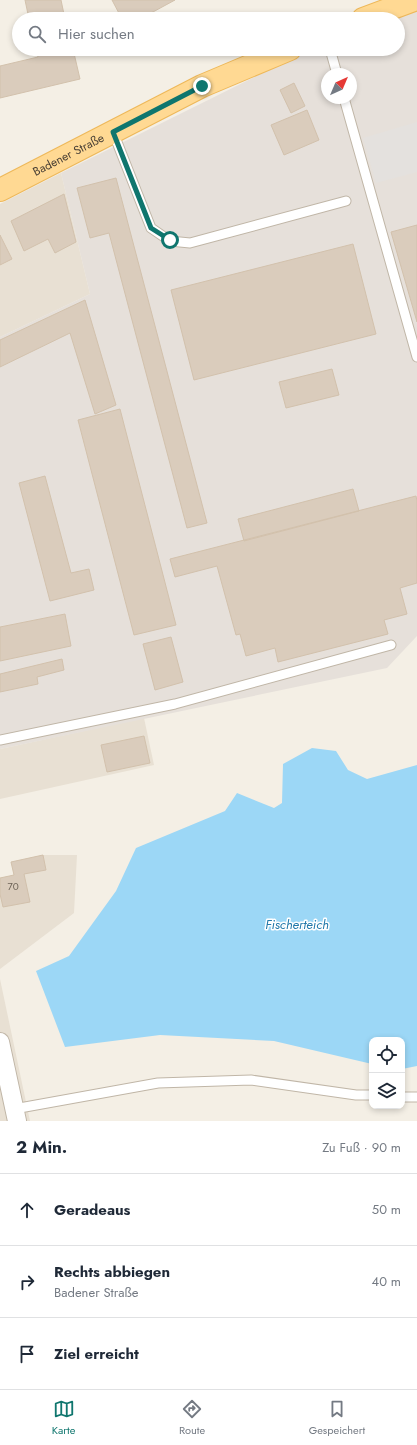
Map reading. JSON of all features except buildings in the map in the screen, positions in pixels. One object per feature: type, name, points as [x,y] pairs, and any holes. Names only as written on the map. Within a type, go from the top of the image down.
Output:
[{"type":"main road","points":[[382,12],[414,0]]},
{"type":"main road","name":"Badener Straße","points":[[0,190],[202,86],[273,56]]},
{"type":"street","points":[[0,1045],[16,1115]]},
{"type":"lane","points":[[332,56],[335,68]]},
{"type":"lane","points":[[346,104],[417,357]]},
{"type":"lane","points":[[113,132],[151,228],[170,240],[190,243],[346,201]]},
{"type":"lane","points":[[0,740],[175,704],[391,645]]},
{"type":"lane","points":[[16,1115],[158,1083],[251,1080],[369,1096]]},
{"type":"lane","points":[[405,1097],[417,1097]]},
{"type":"shaded area","points":[[417,10],[417,636],[387,668],[0,749],[0,337],[90,294],[61,173],[297,56],[405,56],[405,14]]},
{"type":"shaded area","points":[[417,122],[417,172],[376,183],[363,138]]},
{"type":"shaded area","points":[[61,173],[90,294],[0,337],[0,204]]},
{"type":"shaded area","points":[[144,718],[154,765],[0,799],[0,749]]},
{"type":"shaded area","points":[[43,855],[77,855],[74,913],[0,969],[0,878],[14,875],[11,862]]},
{"type":"shaded area","points":[[0,979],[30,1121],[0,1121]]},
{"type":"water","name":"Fischerteich","points":[[312,748],[336,751],[348,770],[367,779],[417,765],[417,1066],[405,1068],[405,1037],[369,1037],[369,1063],[274,1041],[160,1035],[65,1047],[36,971],[69,956],[116,891],[136,848],[225,811],[237,793],[274,808],[282,803],[283,764]]},
{"type":"route","points":[[170,240],[151,228],[113,132],[202,86]]}]
